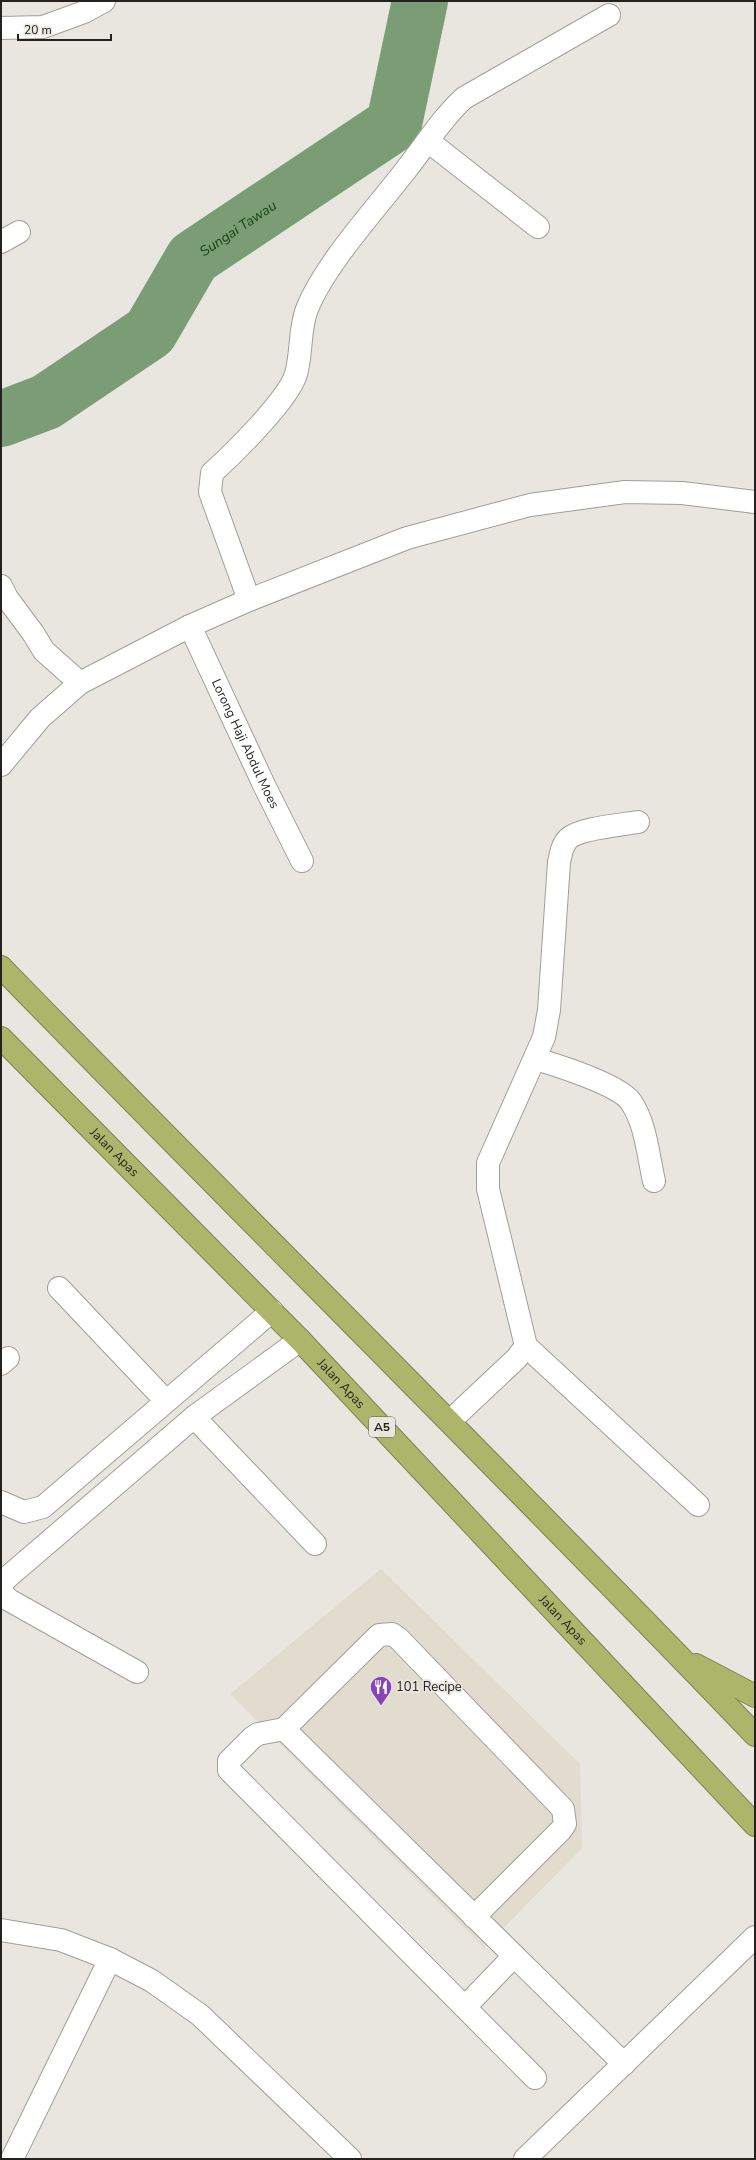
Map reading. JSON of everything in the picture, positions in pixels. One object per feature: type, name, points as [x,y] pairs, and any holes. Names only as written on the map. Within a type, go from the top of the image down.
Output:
[{"type":"highway","points":[[1,967],[199,1171],[450,1421],[755,1734]]},
{"type":"highway","name":"Jalan Apas","points":[[1,1038],[300,1340],[755,1825]]},
{"type":"highway","points":[[681,1657],[755,1696]]},
{"type":"street","points":[[1,28],[43,27],[84,12],[104,1]]},
{"type":"street","points":[[249,600],[210,492],[212,473],[230,457],[285,395],[296,375],[307,309],[322,282],[342,253],[450,111],[464,98],[609,15]]},
{"type":"street","points":[[428,141],[538,227]]},
{"type":"street","points":[[1,765],[40,718],[80,683],[190,626],[249,600],[407,538],[530,505],[625,492],[682,493],[755,502]]},
{"type":"street","points":[[1,586],[6,598],[34,633],[44,650],[80,683]]},
{"type":"street","name":"Lorong Haji Abdul Moes","points":[[190,626],[264,785],[302,861]]},
{"type":"street","points":[[638,822],[577,833],[568,839],[562,848],[559,862],[549,1010],[544,1037],[536,1059],[488,1163],[488,1189],[526,1346],[698,1505]]},
{"type":"street","points":[[536,1059],[603,1084],[630,1100],[640,1118],[654,1181]]},
{"type":"street","points":[[59,1288],[166,1401]]},
{"type":"street","points":[[1,1502],[24,1512],[43,1507],[272,1312]]},
{"type":"street","points":[[137,1672],[9,1600],[3,1594],[1,1583],[194,1417],[300,1340]]},
{"type":"street","points":[[450,1421],[517,1358],[526,1346]]},
{"type":"street","points":[[194,1417],[315,1544]]},
{"type":"street","points":[[474,1917],[561,1830],[565,1817],[559,1803],[398,1638],[385,1634],[373,1639],[284,1729],[258,1734],[229,1761],[228,1766],[232,1775],[535,2078]]},
{"type":"street","points":[[284,1729],[624,2064]]},
{"type":"street","points":[[1,1930],[61,1940],[110,1959],[152,1981],[200,2015],[350,2159]]},
{"type":"street","points":[[525,2159],[755,1938]]},
{"type":"street","points":[[465,2007],[514,1956]]},
{"type":"street","points":[[12,2159],[110,1959]]},
{"type":"shaded area","points":[[381,1569],[580,1764],[582,1848],[484,1948],[230,1694]]},
{"type":"waterway","name":"Sungai Tawau","points":[[1,419],[46,402],[150,332],[193,258],[394,124],[420,1]]},
{"type":"place","name":"101 Recipe","points":[[381,1706]]}]
